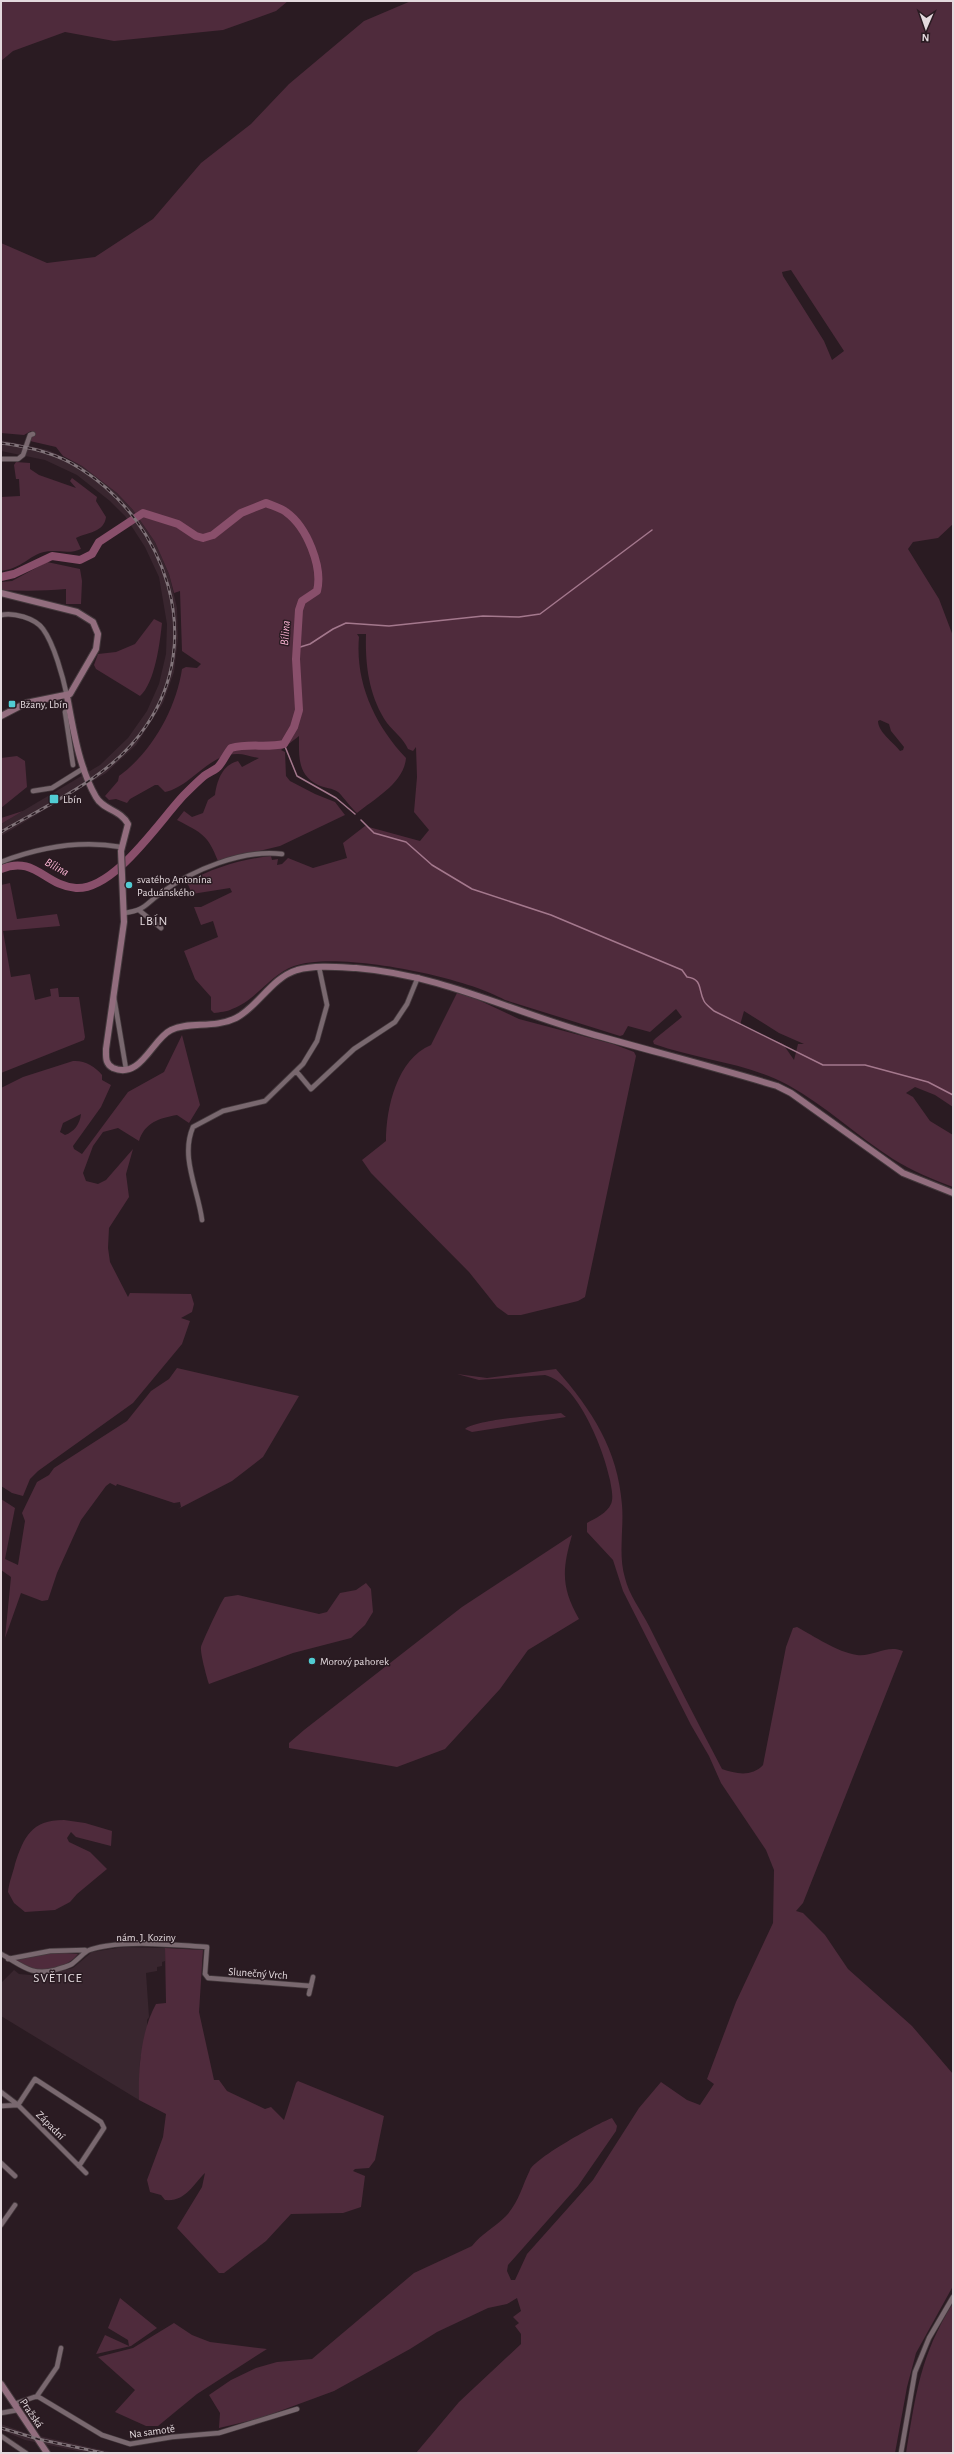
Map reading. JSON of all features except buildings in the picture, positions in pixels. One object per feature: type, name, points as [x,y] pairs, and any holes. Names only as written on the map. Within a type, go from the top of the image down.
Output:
[{"type":"street","points":[[1,459],[18,459],[23,455],[30,435],[33,434]]},
{"type":"street","points":[[1,593],[77,612],[93,622],[98,634],[96,649],[75,688],[67,696],[26,703],[14,707],[1,716]]},
{"type":"street","points":[[1,616],[12,613],[42,627],[51,648],[67,696],[84,768],[99,801],[120,814],[128,824],[127,835],[121,847],[120,856],[123,874],[124,913],[106,1057],[112,1067],[126,1069],[144,1060],[163,1035],[172,1029],[228,1021],[238,1017],[284,976],[296,970],[319,968],[376,970],[418,977],[454,986],[531,1015],[588,1033],[777,1086],[791,1093],[903,1173],[953,1193]]},
{"type":"street","points":[[69,707],[65,712],[73,766]]},
{"type":"street","points":[[33,791],[52,788],[84,768]]},
{"type":"street","points":[[1,862],[30,851],[51,847],[95,843],[121,847]]},
{"type":"street","points":[[124,913],[140,911],[161,893],[196,872],[219,863],[270,852],[282,854]]},
{"type":"street","points":[[140,911],[161,928]]},
{"type":"street","points":[[202,1220],[200,1202],[187,1156],[188,1139],[193,1126],[223,1111],[241,1109],[265,1101],[296,1071],[314,1048],[324,1023],[327,998],[319,968]]},
{"type":"street","points":[[296,1071],[311,1089],[354,1049],[394,1022],[407,1004],[418,977]]},
{"type":"street","points":[[113,995],[126,1069]]},
{"type":"street","name":"nám. J. Koziny","points":[[8,1959],[50,1951],[85,1950],[123,1944],[207,1947],[206,1975]]},
{"type":"street","points":[[1,1954],[32,1971],[44,1972],[70,1965],[85,1950]]},
{"type":"street","name":"Slunečný Vrch","points":[[206,1975],[212,1979],[311,1986]]},
{"type":"street","points":[[309,1994],[313,1977]]},
{"type":"street","points":[[1,2106],[18,2105],[35,2079],[101,2122],[104,2128],[79,2166]]},
{"type":"street","name":"Západní","points":[[1,2092],[18,2105],[86,2173]]},
{"type":"street","points":[[1,2163],[15,2176]]},
{"type":"street","points":[[1,2225],[15,2205]]},
{"type":"street","points":[[901,2453],[915,2372],[929,2338],[953,2297]]},
{"type":"street","points":[[14,2404],[37,2396],[57,2367],[61,2348]]},
{"type":"street","name":"Pražská","points":[[1,2384],[47,2453]]},
{"type":"street","name":"Na samotě","points":[[37,2396],[102,2435],[126,2444],[141,2443],[172,2437],[219,2433],[239,2426],[256,2424],[297,2409]]},
{"type":"street","points":[[1,2413],[18,2410]]},
{"type":"street","points":[[1,2436],[26,2453]]},
{"type":"shaded area","points":[[1,1],[288,1],[276,11],[223,30],[114,41],[65,32],[13,51],[1,61]]},
{"type":"shaded area","points":[[411,1],[953,1],[953,524],[938,538],[913,542],[908,549],[939,599],[953,636],[953,1107],[935,1095],[915,1087],[906,1093],[913,1097],[930,1121],[953,1135],[953,1187],[915,1171],[893,1159],[815,1102],[788,1085],[757,1072],[654,1044],[653,1041],[656,1038],[682,1017],[676,1009],[650,1032],[628,1026],[623,1035],[620,1036],[505,1000],[486,991],[462,983],[401,968],[340,961],[314,962],[294,966],[278,975],[240,1005],[228,1011],[214,1013],[211,1010],[211,997],[195,979],[184,951],[218,937],[213,921],[201,925],[194,907],[201,907],[232,892],[230,888],[192,894],[187,882],[217,868],[260,857],[271,856],[272,860],[278,859],[277,865],[282,864],[288,858],[313,868],[347,858],[343,843],[365,826],[420,841],[429,830],[414,812],[417,777],[416,747],[413,751],[408,749],[401,738],[387,723],[381,713],[372,692],[369,680],[366,657],[366,634],[357,634],[359,637],[360,671],[369,702],[385,732],[406,758],[404,767],[394,783],[357,813],[338,792],[318,785],[306,776],[299,757],[299,736],[281,750],[285,752],[286,776],[290,781],[315,794],[335,802],[345,815],[280,846],[218,861],[211,845],[203,836],[193,828],[177,820],[184,811],[192,817],[203,813],[208,800],[215,795],[221,774],[228,766],[238,761],[242,767],[259,758],[240,754],[228,755],[209,764],[174,789],[165,792],[158,785],[155,785],[130,799],[127,803],[116,799],[109,800],[105,796],[118,781],[119,776],[142,755],[161,728],[174,699],[182,669],[186,667],[197,668],[201,664],[182,651],[180,591],[174,593],[169,574],[155,542],[133,510],[117,493],[82,466],[63,456],[56,447],[30,441],[31,431],[24,435],[1,433],[1,243],[47,263],[95,257],[153,219],[201,163],[251,124],[289,84],[364,21]],"holes":[[[791,270],[844,351],[832,360],[824,341],[783,276],[782,272]],[[880,720],[889,724],[891,731],[904,747],[903,750],[900,751],[886,737],[880,729],[878,721]],[[744,1011],[779,1033],[804,1044],[798,1044],[794,1060],[783,1044],[740,1025]]]},
{"type":"shaded area","points":[[1,440],[48,450],[82,466],[117,493],[133,510],[155,542],[169,574],[177,608],[178,639],[174,672],[163,703],[136,745],[106,773],[1,836],[1,824],[100,765],[128,738],[147,711],[159,684],[166,654],[167,624],[159,577],[145,547],[125,516],[110,501],[77,475],[45,460],[1,451]]},
{"type":"shaded area","points":[[16,462],[30,463],[30,469],[39,475],[76,488],[70,481],[72,478],[97,497],[96,501],[106,517],[105,522],[99,529],[76,538],[81,549],[72,552],[44,552],[34,556],[20,565],[1,571],[1,497],[20,496],[19,479],[16,479],[14,465]]},
{"type":"shaded area","points":[[47,562],[80,569],[82,581],[81,604],[66,604],[66,589],[34,591],[1,590],[1,582],[12,581]]},
{"type":"shaded area","points":[[154,619],[162,623],[156,662],[149,682],[140,696],[96,669],[94,665],[98,654],[116,652],[135,644]]},
{"type":"shaded area","points":[[17,756],[25,761],[27,787],[1,808],[1,758]]},
{"type":"shaded area","points":[[23,811],[1,824],[1,818]]},
{"type":"shaded area","points":[[10,883],[17,919],[57,914],[60,926],[3,931],[11,977],[30,974],[35,1000],[51,996],[50,989],[58,988],[59,997],[79,997],[85,1037],[84,1040],[1,1073],[1,885]]},
{"type":"shaded area","points":[[457,993],[470,996],[519,1019],[613,1044],[634,1052],[636,1056],[585,1297],[578,1301],[521,1315],[508,1315],[497,1307],[469,1272],[371,1173],[362,1160],[386,1141],[388,1114],[391,1100],[402,1073],[410,1061],[419,1052],[431,1045]]},
{"type":"shaded area","points":[[182,1035],[200,1105],[189,1123],[177,1115],[159,1120],[149,1125],[145,1129],[139,1141],[118,1128],[103,1132],[93,1146],[83,1173],[86,1181],[98,1184],[106,1180],[133,1149],[126,1174],[129,1197],[109,1228],[108,1248],[110,1262],[128,1297],[130,1293],[191,1294],[194,1304],[192,1312],[181,1318],[190,1321],[182,1344],[133,1403],[38,1471],[30,1479],[23,1496],[12,1493],[1,1486],[1,1088],[23,1077],[73,1061],[89,1064],[96,1069],[102,1075],[102,1080],[111,1085],[101,1107],[73,1146],[74,1149],[82,1154],[128,1092],[164,1072]],"holes":[[[81,1114],[74,1130],[65,1135],[60,1132],[63,1123]]]},
{"type":"shaded area","points":[[177,1368],[299,1396],[263,1457],[232,1481],[178,1509],[181,1507],[180,1502],[174,1503],[117,1484],[116,1486],[110,1483],[106,1486],[81,1520],[57,1573],[48,1600],[42,1601],[21,1593],[5,1638],[11,1577],[1,1570],[1,1499],[15,1508],[5,1559],[18,1565],[25,1521],[22,1513],[37,1482],[49,1475],[54,1468],[127,1421],[151,1391],[169,1379]]},
{"type":"shaded area","points":[[556,1369],[592,1416],[609,1449],[615,1466],[622,1505],[622,1560],[627,1584],[722,1769],[738,1773],[749,1773],[759,1769],[763,1765],[786,1647],[793,1628],[797,1627],[842,1651],[857,1655],[891,1649],[903,1651],[803,1903],[796,1911],[803,1913],[825,1935],[848,1969],[912,2026],[953,2074],[953,2286],[916,2353],[907,2387],[895,2453],[416,2453],[459,2402],[521,2344],[521,2334],[515,2326],[519,2323],[513,2317],[521,2311],[517,2298],[507,2304],[488,2308],[437,2332],[410,2349],[334,2391],[261,2418],[219,2428],[220,2413],[209,2395],[231,2380],[256,2368],[277,2362],[312,2359],[414,2273],[472,2246],[502,2220],[517,2200],[530,2170],[534,2165],[581,2133],[612,2118],[617,2126],[616,2131],[578,2186],[508,2265],[507,2271],[511,2280],[515,2280],[527,2254],[593,2180],[639,2108],[661,2082],[687,2100],[700,2105],[714,2084],[707,2079],[736,2002],[773,1923],[774,1870],[766,1850],[721,1783],[709,1756],[691,1725],[623,1591],[613,1560],[587,1532],[587,1523],[607,1510],[611,1504],[612,1498],[612,1489],[607,1467],[588,1419],[568,1391],[557,1381],[545,1375],[479,1380],[457,1374],[487,1378]]},
{"type":"shaded area","points":[[561,1413],[566,1417],[472,1432],[465,1429],[496,1420]]},
{"type":"shaded area","points":[[572,1535],[566,1558],[565,1578],[569,1597],[579,1619],[528,1650],[500,1689],[445,1749],[397,1767],[289,1748],[289,1743],[304,1730],[462,1607]]},
{"type":"shaded area","points":[[366,1583],[371,1589],[373,1612],[365,1625],[351,1638],[293,1653],[209,1684],[201,1647],[225,1597],[238,1595],[319,1614],[327,1612],[340,1593],[356,1590]]},
{"type":"shaded area","points":[[64,1820],[85,1823],[112,1831],[111,1846],[76,1837],[71,1832],[67,1838],[69,1842],[90,1852],[107,1869],[77,1894],[70,1902],[55,1910],[25,1912],[14,1903],[8,1892],[15,1864],[22,1846],[30,1832],[36,1827],[44,1823]]},
{"type":"shaded area","points":[[124,1947],[165,1948],[165,1961],[162,1962],[162,1966],[157,1967],[157,1971],[146,1973],[149,2017],[147,2020],[147,2031],[140,2060],[139,2100],[1,2016],[1,1983],[14,1970],[19,1974],[41,1976],[73,1968],[92,1952]]},
{"type":"shaded area","points":[[165,1948],[203,1950],[199,2012],[214,2080],[219,2080],[227,2091],[265,2109],[271,2107],[284,2120],[296,2083],[298,2081],[384,2116],[375,2160],[369,2168],[355,2169],[353,2171],[365,2176],[361,2207],[343,2213],[291,2214],[266,2241],[224,2273],[219,2273],[177,2228],[202,2187],[205,2173],[184,2195],[172,2200],[165,2200],[161,2195],[150,2192],[147,2180],[163,2137],[166,2114],[139,2100],[140,2063],[144,2038],[151,2015],[156,2004],[166,2003]]},
{"type":"shaded area","points":[[52,1952],[78,1954],[64,1965],[46,1970],[26,1968],[13,1961],[15,1959]]},
{"type":"shaded area","points":[[120,2298],[157,2328],[131,2346],[96,2354],[105,2335],[129,2346],[128,2340],[108,2328]]},
{"type":"shaded area","points":[[953,2303],[953,2453],[906,2453],[917,2393],[926,2358],[933,2340]]},
{"type":"shaded area","points":[[174,2323],[192,2335],[210,2342],[267,2349],[197,2394],[158,2426],[146,2426],[115,2412],[135,2390],[98,2357],[133,2348]]},
{"type":"shaded area","points":[[1,2424],[26,2433],[115,2453],[87,2453],[25,2440],[1,2430]]},
{"type":"waterway","name":"Bílina","points":[[1,577],[14,574],[52,556],[80,560],[92,554],[99,542],[143,513],[178,524],[196,536],[203,538],[213,535],[241,513],[266,503],[284,511],[301,527],[312,548],[318,571],[317,591],[302,601],[299,610],[296,659],[299,710],[294,727],[284,744],[231,748],[219,766],[204,776],[184,795],[136,852],[106,878],[91,886],[76,888],[65,886],[40,872],[23,866],[13,866],[1,869]]},
{"type":"waterway","points":[[297,648],[310,644],[333,629],[346,623],[389,626],[483,616],[519,617],[540,614],[652,530]]},
{"type":"waterway","points":[[284,744],[297,776],[336,798],[355,814]]},
{"type":"waterway","points":[[361,820],[374,833],[406,842],[432,865],[472,889],[551,915],[682,970],[687,977],[696,980],[704,1001],[714,1011],[823,1065],[865,1065],[928,1082],[953,1095]]},
{"type":"railway","points":[[1,443],[22,446],[53,455],[72,463],[111,492],[135,520],[155,551],[168,585],[174,621],[173,657],[164,692],[146,726],[132,744],[116,760],[80,787],[1,832]]},
{"type":"railway","points":[[1,2428],[38,2439],[103,2453]]},
{"type":"place","name":"Bžany, Lbín","points":[[12,704]]},
{"type":"place","name":"Lbín","points":[[54,799]]},
{"type":"place","name":"svatého Antonína Paduánského","points":[[129,885]]},
{"type":"place","name":"Morový pahorek","points":[[312,1661]]},
{"type":"district","name":"LBÍN","points":[[154,920]]},
{"type":"district","name":"SVĚTICE","points":[[58,1977]]}]
